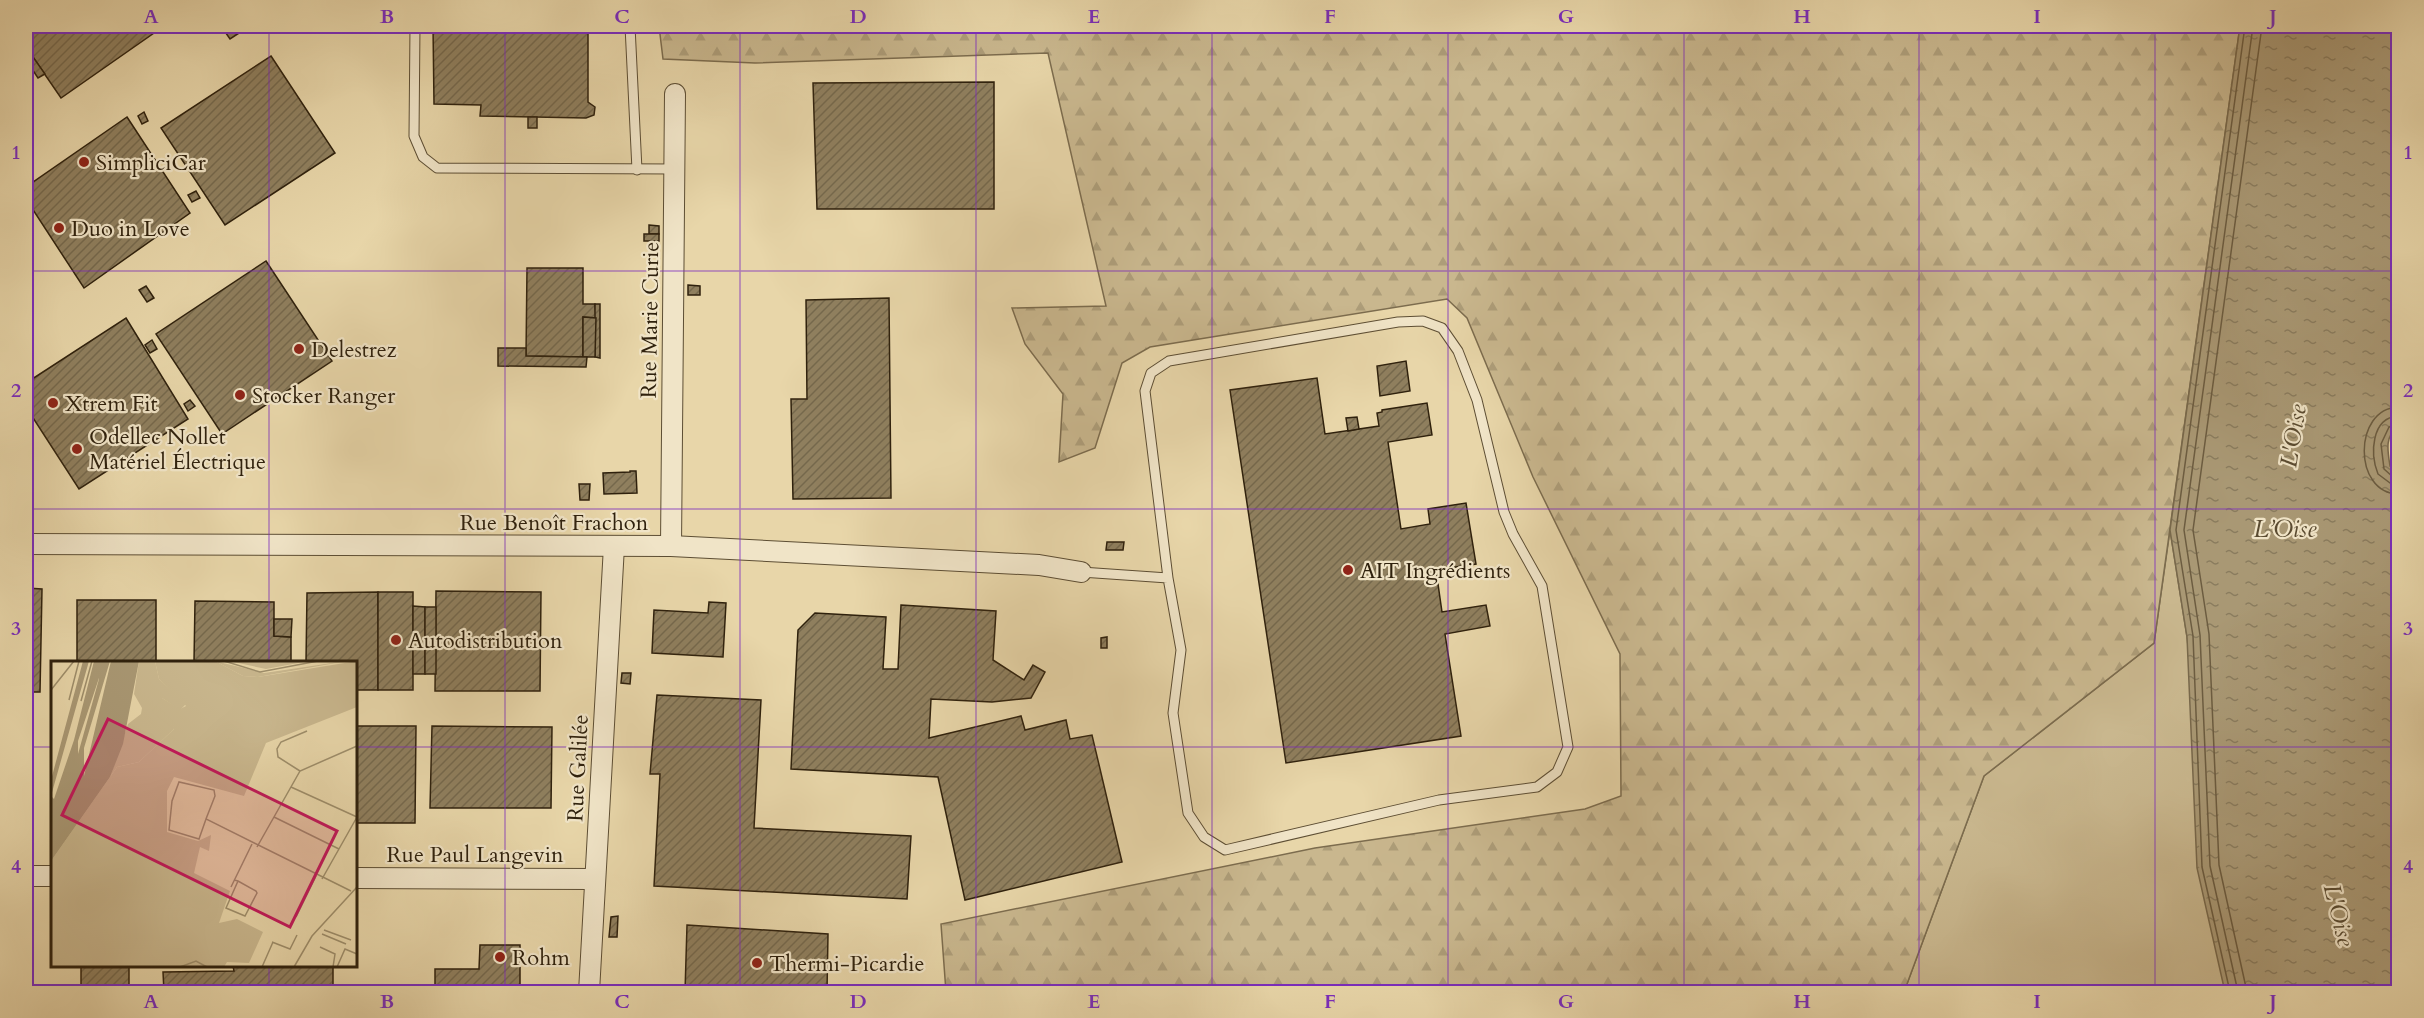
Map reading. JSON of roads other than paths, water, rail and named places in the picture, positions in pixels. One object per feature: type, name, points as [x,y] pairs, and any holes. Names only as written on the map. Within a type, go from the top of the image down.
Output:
[{"type":"street","name":"Rue Marie Curie","points":[[671,546],[675,94]]},
{"type":"street","name":"Rue Benoît Frachon","points":[[26,544],[671,546],[1039,565],[1081,572]]},
{"type":"street","name":"Rue Galilée","points":[[589,993],[614,546]]},
{"type":"street","points":[[26,876],[51,876]]},
{"type":"street","name":"Rue Paul Langevin","points":[[357,878],[595,879]]},
{"type":"lane","points":[[415,26],[414,136],[423,157],[437,168],[637,171],[675,169]]},
{"type":"lane","points":[[630,26],[637,171]]},
{"type":"lane","points":[[1423,321],[1442,328],[1458,351],[1478,400],[1504,512],[1513,534],[1542,586],[1568,747],[1557,772],[1537,787],[1439,800],[1225,850],[1204,837],[1188,813],[1173,713],[1181,650],[1168,578],[1145,391],[1151,373],[1169,361],[1398,322],[1423,321]]},
{"type":"lane","points":[[1081,572],[1168,578]]},
{"type":"water","name":"L’Oise","points":[[2240,26],[2398,26],[2398,428],[2391,435],[2388,450],[2390,466],[2398,473],[2398,992],[2225,992],[2197,868],[2187,637],[2170,530]]},
{"type":"place","name":"SimpliciCar","points":[[84,162]]},
{"type":"place","name":"Duo in Love","points":[[59,228]]},
{"type":"place","name":"Delestrez","points":[[299,349]]},
{"type":"place","name":"Stocker Ranger","points":[[240,395]]},
{"type":"place","name":"Xtrem Fit","points":[[53,403]]},
{"type":"place","name":"Odellec Nollet Matériel Électrique","points":[[77,449]]},
{"type":"place","name":"AIT Ingrédients","points":[[1348,570]]},
{"type":"place","name":"Autodistribution","points":[[396,640]]},
{"type":"place","name":"Rohm","points":[[500,957]]},
{"type":"place","name":"Thermi-Picardie","points":[[757,963]]},
{"type":"water label","name":"L'Oise","points":[[2293,436]]},
{"type":"water label","name":"L'Oise","points":[[2339,915]]}]
